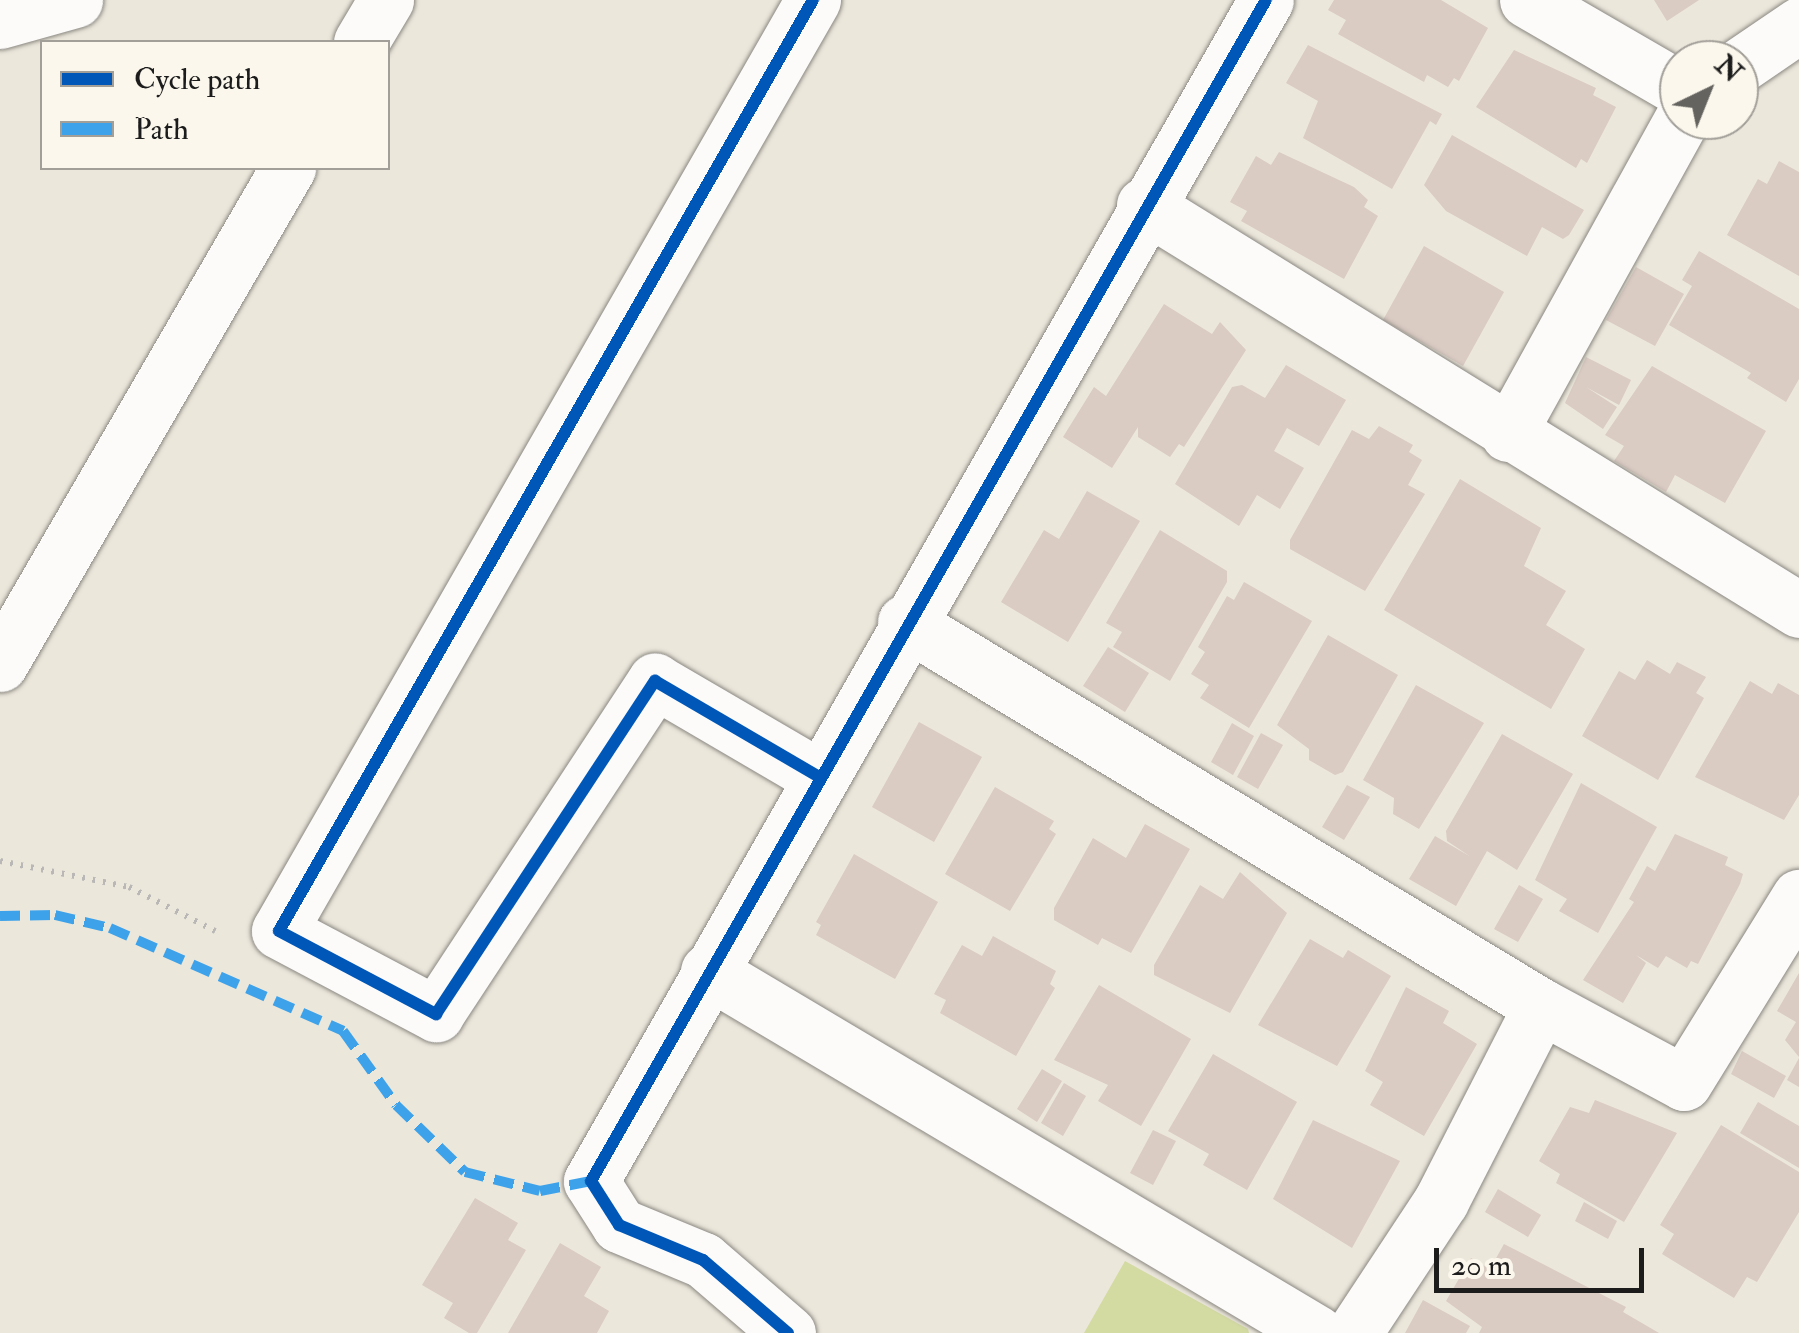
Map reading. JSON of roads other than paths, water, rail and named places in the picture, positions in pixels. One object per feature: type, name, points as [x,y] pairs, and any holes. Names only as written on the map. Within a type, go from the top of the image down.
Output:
[{"type":"street","points":[[0,21],[74,0]]},
{"type":"street","points":[[362,40],[386,0]]},
{"type":"street","points":[[813,0],[279,932],[436,1014],[655,681],[819,776]]},
{"type":"street","points":[[788,1333],[703,1260],[619,1224],[591,1181],[905,622],[1266,0]]},
{"type":"street","points":[[1527,0],[1659,76]]},
{"type":"street","points":[[1759,52],[1799,25]]},
{"type":"street","points":[[1508,434],[1671,140]]},
{"type":"street","points":[[0,664],[287,170]]},
{"type":"street","points":[[1144,206],[1799,610]]},
{"type":"street","points":[[905,622],[1541,1006],[1684,1083],[1799,896]]},
{"type":"street","points":[[708,971],[1317,1333]]},
{"type":"street","points":[[1354,1333],[1441,1201],[1541,1006]]}]
